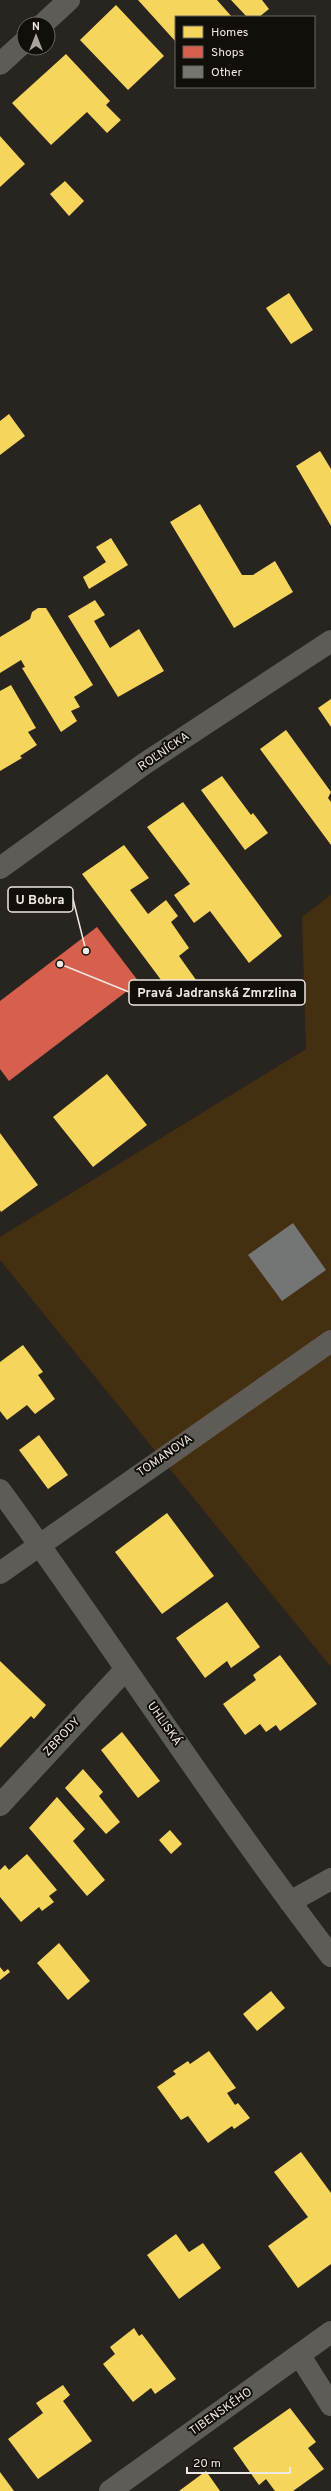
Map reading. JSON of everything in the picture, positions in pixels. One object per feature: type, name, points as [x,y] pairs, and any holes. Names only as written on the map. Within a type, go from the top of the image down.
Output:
[{"type":"street","points":[[52,16],[69,0]]},
{"type":"street","points":[[0,64],[16,49]]},
{"type":"street","name":"ROĽNÍCKA","points":[[0,868],[144,764],[331,641]]},
{"type":"street","name":"TOMANOVA","points":[[0,1572],[331,1340]]},
{"type":"street","name":"UHLISKÁ","points":[[0,1490],[39,1544],[125,1670],[290,1902],[331,1956]]},
{"type":"street","name":"ZBRODY","points":[[0,1805],[125,1670]]},
{"type":"street","points":[[290,1902],[331,1879]]},
{"type":"street","name":"TIBENSKÉHO","points":[[110,2491],[300,2356],[331,2332]]},
{"type":"street","points":[[300,2356],[331,2405]]},
{"type":"shaded area","points":[[331,895],[331,1667],[0,1260],[0,1237],[306,1049],[302,917]]},
{"type":"building: Homes","points":[[138,0],[217,0],[231,16],[175,16],[175,41]]},
{"type":"building: Homes","points":[[231,0],[262,0],[269,9],[260,16],[246,16]]},
{"type":"building: Homes","points":[[116,5],[164,56],[128,90],[80,40]]},
{"type":"building: Homes","points":[[66,54],[110,101],[106,105],[121,120],[107,133],[87,112],[51,145],[12,103]]},
{"type":"building: Homes","points":[[0,136],[25,164],[0,187]]},
{"type":"building: Homes","points":[[65,181],[84,201],[69,216],[50,194]]},
{"type":"building: Homes","points":[[289,293],[313,330],[291,344],[266,308]]},
{"type":"building: Homes","points":[[9,414],[25,436],[0,455],[0,421]]},
{"type":"building: Homes","points":[[320,451],[331,469],[331,526],[296,466]]},
{"type":"building: Homes","points":[[200,504],[242,575],[253,575],[275,561],[293,592],[234,628],[170,522]]},
{"type":"building: Homes","points":[[111,538],[128,565],[89,589],[83,577],[106,562],[96,547]]},
{"type":"building: Homes","points":[[95,600],[105,615],[94,621],[110,648],[139,629],[164,671],[118,697],[68,616]]},
{"type":"building: Homes","points":[[38,608],[46,608],[93,685],[74,697],[80,707],[71,711],[77,721],[61,732],[22,668],[25,667],[21,660],[0,673],[0,637],[30,619],[32,612]]},
{"type":"building: Homes","points":[[11,685],[36,728],[28,732],[37,745],[20,756],[22,758],[0,771],[0,691]]},
{"type":"building: Homes","points":[[331,699],[331,727],[318,708]]},
{"type":"building: Homes","points":[[286,730],[331,792],[328,798],[331,802],[331,845],[260,749]]},
{"type":"building: Homes","points":[[222,776],[251,815],[253,813],[268,833],[245,850],[201,790]]},
{"type":"building: Homes","points":[[183,802],[282,936],[249,963],[210,911],[194,923],[174,895],[190,884],[147,827]]},
{"type":"building: Homes","points":[[124,845],[149,878],[130,890],[148,914],[166,900],[178,916],[171,922],[189,948],[179,956],[199,984],[176,1000],[82,874]]},
{"type":"building: Homes","points":[[107,1074],[147,1125],[93,1167],[53,1117]]},
{"type":"building: Homes","points":[[0,1133],[38,1185],[1,1212],[0,1210]]},
{"type":"building: Homes","points":[[23,1345],[43,1372],[38,1375],[55,1399],[35,1414],[27,1405],[7,1420],[0,1411],[0,1362]]},
{"type":"building: Homes","points":[[39,1435],[68,1475],[48,1489],[19,1450]]},
{"type":"building: Homes","points":[[167,1513],[214,1576],[162,1614],[115,1552]]},
{"type":"building: Homes","points":[[227,1602],[260,1647],[231,1668],[227,1661],[205,1678],[176,1638]]},
{"type":"building: Homes","points":[[280,1655],[317,1704],[280,1731],[276,1725],[266,1732],[260,1724],[245,1735],[223,1704],[256,1680],[253,1675]]},
{"type":"building: Homes","points":[[0,1661],[46,1705],[34,1719],[31,1716],[0,1748]]},
{"type":"building: Homes","points":[[122,1732],[160,1781],[138,1798],[101,1750]]},
{"type":"building: Homes","points":[[83,1769],[103,1792],[99,1796],[120,1822],[106,1834],[65,1788]]},
{"type":"building: Homes","points":[[57,1797],[85,1829],[73,1841],[105,1880],[87,1896],[29,1828]]},
{"type":"building: Homes","points":[[170,1830],[182,1844],[171,1854],[159,1840]]},
{"type":"building: Homes","points":[[27,1854],[57,1890],[49,1896],[54,1902],[42,1911],[39,1907],[21,1922],[0,1897],[0,1870],[5,1865],[9,1870]]},
{"type":"building: Homes","points":[[59,1943],[90,1981],[68,2000],[37,1963]]},
{"type":"building: Homes","points":[[0,1967],[4,1972],[8,1969],[10,1972],[0,1980]]},
{"type":"building: Homes","points":[[271,1991],[285,2008],[257,2031],[243,2014]]},
{"type":"building: Homes","points":[[209,2051],[236,2088],[227,2093],[235,2105],[238,2103],[250,2118],[234,2129],[232,2126],[208,2143],[188,2116],[181,2120],[157,2087],[176,2074],[173,2071],[188,2061],[190,2064]]},
{"type":"building: Homes","points":[[301,2152],[331,2193],[331,2264],[298,2288],[268,2246],[308,2217],[274,2172]]},
{"type":"building: Homes","points":[[176,2234],[189,2252],[203,2243],[221,2268],[179,2299],[147,2255]]},
{"type":"building: Homes","points":[[134,2328],[139,2336],[142,2334],[176,2379],[155,2394],[151,2388],[133,2402],[103,2364],[115,2354],[110,2347]]},
{"type":"building: Homes","points":[[63,2385],[70,2395],[63,2401],[92,2441],[38,2479],[8,2439],[43,2413],[36,2403]]},
{"type":"building: Homes","points":[[290,2408],[316,2442],[308,2448],[324,2469],[293,2491],[275,2491],[266,2479],[259,2485],[233,2448]]},
{"type":"building: Homes","points":[[206,2471],[220,2491],[179,2491]]},
{"type":"building: Homes","points":[[0,2472],[14,2491],[0,2491]]},
{"type":"building: Shops","points":[[97,927],[139,982],[9,1081],[0,1069],[0,1001]]},
{"type":"building: Other","points":[[293,1223],[326,1270],[282,1301],[248,1255]]},
{"type":"place","name":"U Bobra","points":[[86,951]]},
{"type":"place","name":"Pravá Jadranská Zmrzlina","points":[[60,964]]}]
